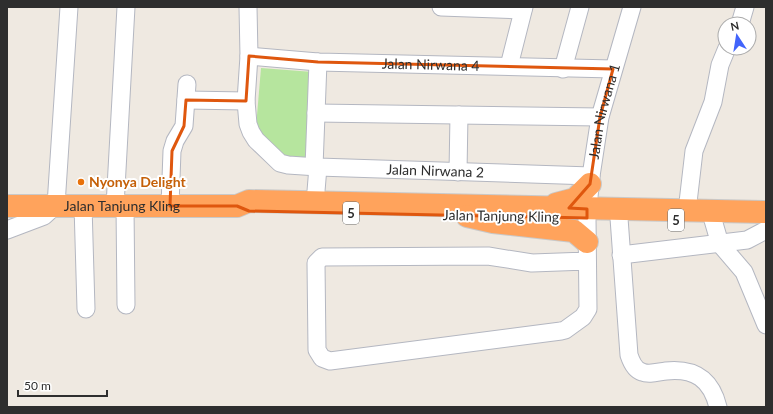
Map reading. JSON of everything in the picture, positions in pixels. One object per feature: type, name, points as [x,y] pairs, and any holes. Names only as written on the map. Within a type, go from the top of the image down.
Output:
[{"type":"highway","points":[[533,208],[570,202],[580,195],[590,180]]},
{"type":"highway","name":"Jalan Tanjung Kling","points":[[7,206],[236,206],[249,201],[533,208],[587,213],[619,218],[766,221]]},
{"type":"highway","name":"Jalan Tanjung Kling","points":[[236,206],[249,211],[467,216],[687,211],[766,212]]},
{"type":"highway","points":[[467,216],[493,222],[566,230],[577,233],[587,251]]},
{"type":"street","points":[[7,230],[44,216],[56,205],[69,7]]},
{"type":"street","points":[[126,7],[120,206],[126,304]]},
{"type":"street","points":[[170,206],[172,151],[174,141],[184,126],[187,92],[246,101],[249,56],[248,7]]},
{"type":"street","points":[[441,7],[524,8],[509,66]]},
{"type":"street","points":[[563,68],[580,7]]},
{"type":"street","name":"Jalan Nirwana 1","points":[[587,251],[532,264],[488,256],[322,257],[316,263],[317,350],[322,358],[330,361],[565,330],[583,317],[588,309],[587,213],[590,180],[600,117],[632,7]]},
{"type":"street","name":"Jalan Nirwana 4","points":[[249,56],[318,62],[613,70]]},
{"type":"street","points":[[687,211],[694,151],[714,102],[720,65],[724,56]]},
{"type":"street","points":[[316,203],[316,113],[318,62]]},
{"type":"street","name":"Jalan Nirwana 2","points":[[246,101],[248,124],[251,132],[260,145],[280,163],[288,166],[458,172],[590,180]]},
{"type":"street","points":[[316,113],[600,117]]},
{"type":"street","points":[[458,172],[459,116]]},
{"type":"street","points":[[83,205],[86,309]]},
{"type":"street","points":[[619,218],[629,355],[633,364],[640,372],[687,371],[698,375],[709,385],[715,396],[718,407]]},
{"type":"street","points":[[713,220],[720,244],[744,272],[766,325]]},
{"type":"street","points":[[621,255],[747,240],[766,230]]},
{"type":"highlighted area","points":[[249,56],[318,62],[613,69],[600,117],[590,184],[569,208],[587,209],[587,218],[249,211],[237,206],[170,206],[172,151],[184,126],[186,100],[246,101]]},
{"type":"green space","points":[[261,68],[313,72],[309,161],[285,160],[256,127]]},
{"type":"place","name":"Nyonya Delight","points":[[81,182]]}]
